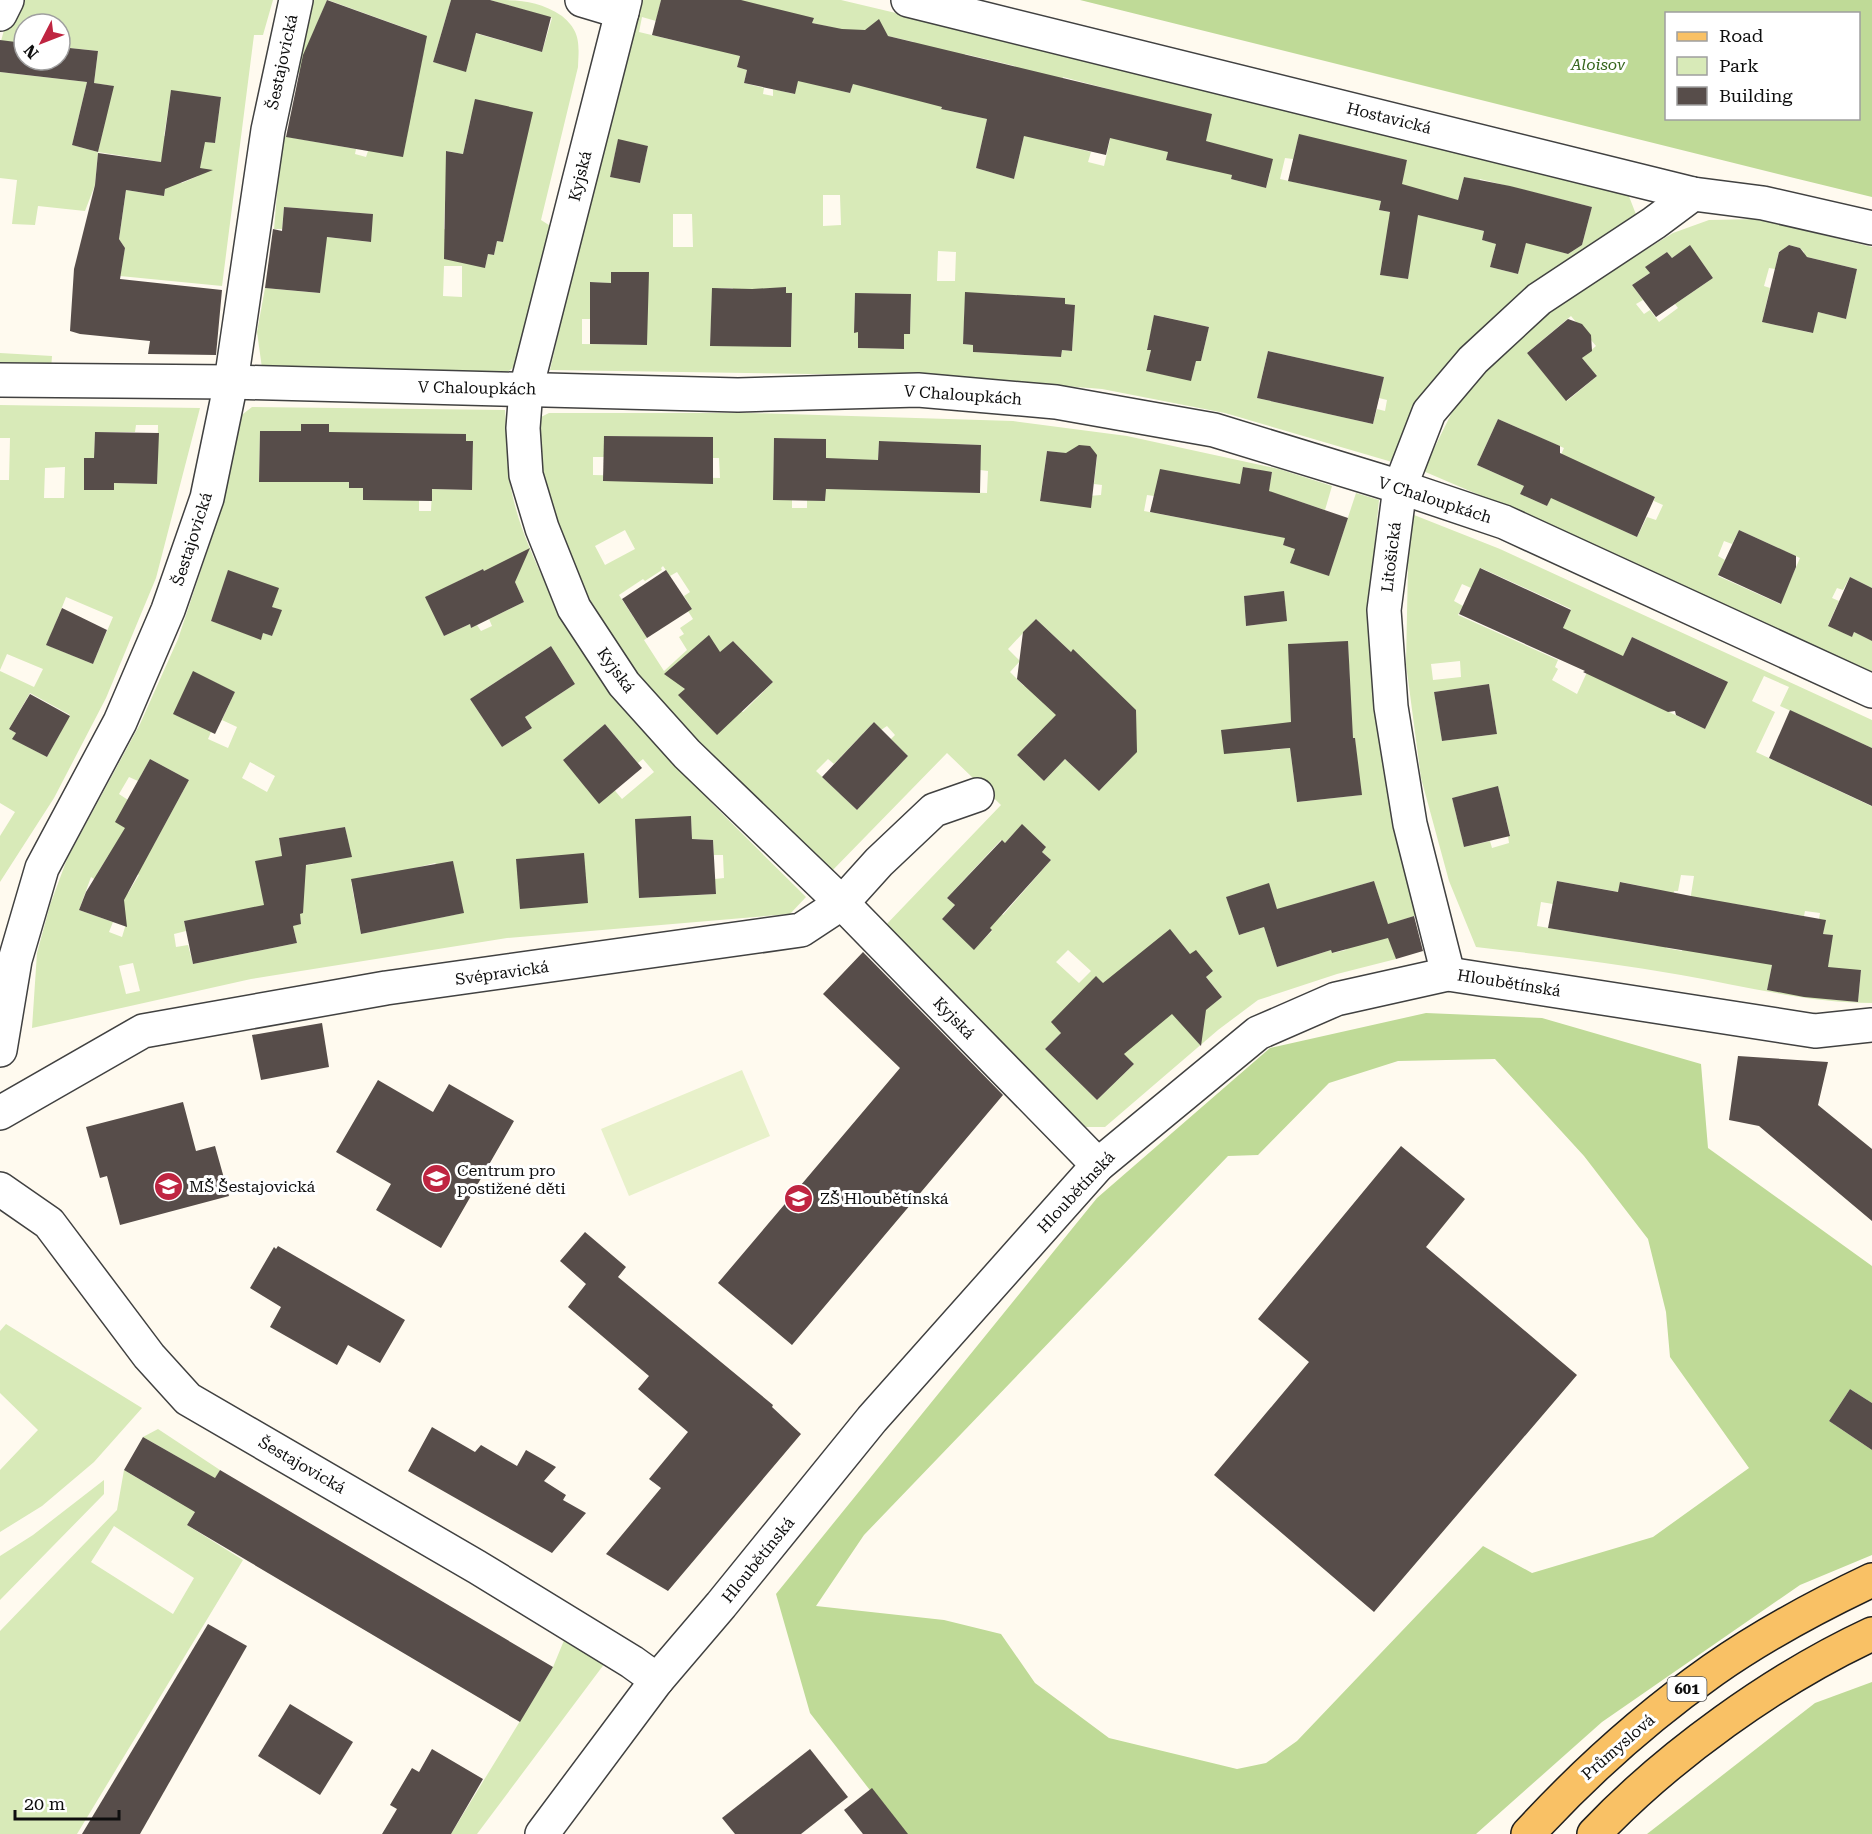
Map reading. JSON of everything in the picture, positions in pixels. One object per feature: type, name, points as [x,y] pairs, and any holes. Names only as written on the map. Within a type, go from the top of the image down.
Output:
[{"type":"main road","name":"Průmyslová","points":[[1527,1834],[1610,1751],[1705,1676],[1788,1623],[1872,1580]]},
{"type":"main road","points":[[1594,1834],[1635,1795],[1708,1735],[1782,1684],[1872,1634]]},
{"type":"street","points":[[0,14],[7,0]]},
{"type":"street","name":"Šestajovická","points":[[0,1050],[15,960],[42,868],[120,722],[168,610],[207,498],[231,382],[268,130],[296,0]]},
{"type":"street","points":[[582,0],[624,6]]},
{"type":"street","name":"Hostavická","points":[[908,0],[1693,194],[1763,203],[1872,228]]},
{"type":"street","name":"Kyjská","points":[[624,6],[526,389],[524,428],[526,475],[542,528],[574,608],[624,684],[679,745],[842,903],[1098,1164]]},
{"type":"street","name":"Litošická","points":[[1448,974],[1410,824],[1391,707],[1384,610],[1400,487],[1429,412],[1473,360],[1539,299],[1654,223],[1693,194]]},
{"type":"street","name":"V Chaloupkách","points":[[0,380],[231,382],[738,395],[918,390],[1056,402],[1214,430],[1400,487],[1504,522],[1872,691]]},
{"type":"street","name":"Svépravická","points":[[0,1113],[143,1031],[386,988],[801,930],[842,903],[879,862],[934,810],[977,795]]},
{"type":"street","name":"Hloubětínská","points":[[542,1834],[657,1680],[872,1419],[1098,1164],[1258,1033],[1335,999],[1448,974],[1815,1031],[1872,1025]]},
{"type":"street","name":"Šestajovická","points":[[0,1189],[49,1223],[149,1356],[188,1399],[477,1567],[632,1662],[657,1680]]},
{"type":"green space","points":[[18,0],[273,0],[263,35],[254,35],[222,286],[120,276],[125,248],[119,239],[126,190],[164,196],[166,180],[182,183],[198,176],[199,168],[98,152],[113,86],[94,83],[98,51],[72,48],[72,12],[12,12],[12,42],[1,41],[9,12]],"holes":[[[171,91],[221,97],[215,143],[164,136]]]},
{"type":"green space","points":[[303,0],[327,0],[311,38],[422,34],[328,0],[451,0],[433,62],[466,71],[473,45],[471,32],[542,52],[552,18],[490,0],[536,4],[562,16],[573,27],[578,39],[578,67],[541,220],[552,227],[521,361],[499,379],[262,368],[257,332],[265,288],[319,293],[322,274],[296,272],[301,234],[370,242],[372,214],[284,207],[282,229],[274,229],[282,136],[356,149],[355,154],[366,157],[368,151],[408,126],[415,97],[292,71]],"holes":[[[532,112],[503,242],[497,241],[494,255],[488,254],[485,268],[464,234],[444,229],[447,151],[463,154],[471,117],[496,122]],[[444,266],[462,266],[462,297],[443,296]]]},
{"type":"green space","points":[[635,0],[661,0],[656,21],[642,17],[639,32],[702,47],[714,0],[841,0],[1625,186],[1637,217],[1569,259],[1506,309],[1392,462],[1225,413],[1102,389],[935,376],[550,370]],"holes":[[[813,19],[812,23],[914,42],[910,59],[853,84],[850,93],[825,87],[804,54],[794,94],[773,89],[773,96],[763,94],[764,88],[744,83],[747,70],[737,67],[743,43]],[[965,54],[1015,66],[1003,113],[1028,119],[1014,179],[976,168],[987,119],[941,109],[948,82],[957,84]],[[1063,77],[1139,97],[1102,138],[1110,140],[1104,166],[1088,162],[1091,152],[1055,143],[1051,128]],[[1299,135],[1407,160],[1394,213],[1379,210],[1381,201],[1280,179],[1285,158],[1293,159]],[[618,140],[648,146],[640,183],[610,177]],[[1238,150],[1255,169],[1270,173],[1266,188],[1231,179]],[[1464,177],[1592,207],[1582,245],[1568,254],[1526,242],[1518,274],[1490,267],[1496,244],[1482,240],[1484,231],[1467,227],[1470,215],[1455,211]],[[823,195],[840,195],[841,225],[823,226]],[[673,214],[692,214],[693,247],[673,247]],[[1385,244],[1412,249],[1408,279],[1380,275]],[[938,251],[956,252],[955,281],[937,281]],[[590,282],[611,283],[647,345],[582,344],[582,319],[590,319]],[[719,288],[733,288],[733,293],[786,288],[786,293],[792,293],[791,346],[710,346],[712,293]],[[855,293],[911,294],[910,333],[904,334],[904,349],[858,348],[858,332],[854,332]],[[977,293],[1065,298],[1065,304],[1075,305],[1072,351],[1062,350],[1061,357],[973,352],[973,345],[963,344],[965,299],[976,299]],[[1155,315],[1209,327],[1201,361],[1196,361],[1191,380],[1147,371],[1151,350],[1147,349]],[[1268,351],[1384,377],[1379,398],[1387,400],[1385,411],[1377,409],[1373,424],[1257,398]]]},
{"type":"green space","name":"Aloisov","points":[[1080,0],[1872,0],[1872,197]]},
{"type":"green space","points":[[0,72],[87,82],[72,145],[98,152],[95,185],[85,211],[38,206],[35,225],[12,224],[17,180],[0,178]]},
{"type":"green space","points":[[1758,219],[1872,247],[1872,588],[1850,577],[1843,590],[1837,588],[1832,598],[1839,601],[1828,625],[1852,637],[1854,632],[1872,641],[1872,675],[1498,503],[1423,471],[1454,408],[1480,376],[1504,352],[1567,298],[1673,233],[1709,220]],"holes":[[[1789,245],[1800,248],[1804,252],[1803,256],[1857,269],[1846,319],[1818,312],[1812,333],[1762,322],[1770,288],[1764,286],[1769,268],[1775,269],[1779,251],[1784,251]],[[1690,246],[1713,278],[1675,304],[1678,308],[1659,322],[1650,310],[1644,314],[1636,304],[1643,300],[1632,285],[1650,273],[1646,267],[1667,252],[1672,258]],[[1571,316],[1596,346],[1582,358],[1597,376],[1567,401],[1527,353]],[[1498,419],[1564,448],[1543,494],[1550,498],[1547,506],[1520,494],[1524,486],[1477,465]],[[1607,475],[1655,497],[1654,501],[1663,505],[1656,520],[1647,517],[1637,537],[1589,515]],[[1739,530],[1800,558],[1780,604],[1718,576],[1725,560],[1718,556],[1724,541],[1732,544]]]},
{"type":"green space","points":[[0,353],[52,356],[51,370],[0,369]]},
{"type":"green space","points":[[0,405],[200,408],[156,578],[106,698],[54,798],[0,882],[0,836],[15,812],[0,803],[0,671],[34,687],[43,669],[7,654],[0,670],[0,480],[9,480],[10,438],[0,438]],"holes":[[[136,425],[158,425],[157,484],[114,483],[114,490],[94,490],[94,479],[84,478],[84,458],[94,458],[95,432],[135,432]],[[65,467],[64,498],[44,498],[45,468]],[[66,597],[113,617],[93,664],[47,645]],[[30,693],[70,715],[47,757],[13,739],[16,733],[9,729]]]},
{"type":"green space","points":[[252,407],[505,410],[509,474],[516,509],[539,570],[570,627],[598,670],[662,750],[806,897],[790,914],[507,938],[251,979],[32,1028],[37,953],[50,905],[67,859],[140,724],[178,639],[212,537],[239,417]],"holes":[[[301,424],[329,424],[328,471],[306,458],[306,482],[259,482],[260,431],[301,431]],[[350,433],[466,434],[466,441],[473,441],[472,490],[432,489],[431,511],[419,511],[419,488],[363,488]],[[483,569],[515,582],[524,602],[489,619],[492,626],[481,631],[477,625],[471,628],[470,624],[444,636],[426,597]],[[228,571],[272,607],[281,610],[272,636],[263,633],[261,639],[211,621]],[[551,646],[575,684],[525,717],[532,728],[502,747],[470,699]],[[193,672],[235,692],[222,720],[237,727],[228,748],[208,739],[211,732]],[[605,724],[638,763],[643,759],[654,772],[622,799],[611,786],[563,760]],[[150,759],[189,780],[154,844],[128,800],[119,794],[129,777],[138,781]],[[250,762],[275,776],[267,792],[242,778]],[[691,816],[692,839],[713,840],[714,855],[723,855],[724,878],[715,879],[716,894],[639,898]],[[345,827],[351,854],[314,862],[314,864],[258,874],[282,856],[279,838]],[[108,856],[139,875],[128,893],[97,874]],[[453,862],[463,913],[361,934],[351,882],[378,877],[378,874],[390,872],[391,874],[435,863],[437,865]],[[91,877],[97,881],[126,924],[122,937],[109,932],[113,922],[79,910]],[[299,910],[301,923],[293,926],[297,943],[193,964],[188,945],[176,947],[174,934],[186,931],[184,921]],[[133,963],[140,991],[126,994],[119,966]]]},
{"type":"green space","points":[[549,413],[751,413],[1013,421],[1127,436],[1279,469],[1332,486],[1325,510],[1298,501],[1283,545],[1295,549],[1292,557],[1329,575],[1356,493],[1379,500],[1371,583],[1427,912],[1392,923],[1396,959],[1337,974],[1258,1000],[1218,1030],[1105,1127],[1086,1127],[882,929],[1001,805],[947,753],[828,875],[719,766],[647,686],[614,639],[580,583],[544,489],[535,431],[541,417]],"holes":[[[604,436],[658,437],[713,458],[719,458],[720,478],[593,475],[593,457],[604,457]],[[774,438],[826,439],[825,501],[807,500],[807,508],[792,508],[792,500],[773,500]],[[879,441],[981,445],[980,470],[988,471],[987,493],[927,491],[863,460],[878,460]],[[1047,451],[1097,457],[1094,484],[1102,485],[1101,495],[1040,500]],[[1244,467],[1272,473],[1260,533],[1144,511],[1147,495],[1240,486]],[[625,530],[635,549],[605,565],[595,546]],[[663,566],[670,576],[677,572],[690,592],[684,596],[692,609],[688,611],[693,619],[680,628],[684,634],[679,637],[687,650],[664,671],[644,640],[647,638],[619,595],[643,579],[645,581],[662,570]],[[1267,593],[1270,623],[1246,626],[1244,596]],[[1036,619],[1071,652],[1073,649],[1061,687],[1024,686],[1010,672],[1020,661],[1008,649]],[[733,641],[773,682],[743,712],[683,688]],[[1348,642],[1350,688],[1288,644]],[[1127,714],[1136,723],[1134,755],[1099,791],[1065,759],[1044,781],[1017,755],[1041,730]],[[874,722],[881,730],[887,726],[895,735],[891,739],[908,756],[857,810],[816,771],[828,759],[834,764]],[[1271,725],[1355,739],[1361,795],[1297,802],[1290,748],[1273,750]],[[1022,825],[1045,846],[1042,852],[1051,860],[1003,915],[998,911],[986,924],[992,931],[974,949],[942,919],[955,905],[947,898],[1001,840],[1005,843]],[[1374,881],[1390,932],[1345,946],[1346,950],[1333,953],[1331,950],[1277,967],[1264,927],[1239,935],[1227,897],[1268,884],[1277,910]],[[1170,930],[1190,954],[1213,971],[1206,977],[1222,997],[1203,1012]],[[1068,950],[1091,971],[1079,983],[1056,962]],[[1061,1033],[1134,1064],[1097,1100],[1045,1049]]]},
{"type":"green space","points":[[1409,513],[1500,549],[1872,720],[1872,748],[1780,706],[1789,687],[1764,676],[1752,701],[1775,712],[1756,752],[1872,805],[1872,1003],[1824,1000],[1800,997],[1630,967],[1476,947],[1449,881],[1421,778],[1406,664]],"holes":[[[1481,568],[1571,609],[1559,638],[1599,646],[1577,694],[1552,680],[1558,669],[1555,667],[1558,660],[1458,615],[1463,606],[1454,601],[1462,584],[1471,588]],[[1632,637],[1720,678],[1718,702],[1705,729],[1610,684]],[[1460,661],[1461,677],[1433,680],[1431,664]],[[1489,684],[1497,734],[1442,741],[1434,692]],[[1498,787],[1510,835],[1508,836],[1509,843],[1492,848],[1490,841],[1464,847],[1452,798]],[[1681,875],[1694,876],[1682,951],[1666,948],[1674,891],[1678,891]],[[1557,881],[1619,892],[1621,882],[1646,887],[1644,896],[1663,900],[1656,946],[1537,926],[1541,902],[1553,904]],[[1729,903],[1804,916],[1805,911],[1820,913],[1819,919],[1825,920],[1823,934],[1833,935],[1786,993],[1767,990],[1772,965]],[[1861,970],[1858,1002],[1828,999]]]},
{"type":"green space","points":[[1426,1013],[1542,1018],[1701,1064],[1708,1148],[1872,1266],[1872,1403],[1850,1389],[1829,1421],[1872,1450],[1872,1555],[1800,1585],[1602,1722],[1476,1834],[904,1834],[810,1713],[776,1594],[1097,1198],[1270,1048]],"holes":[[[1495,1059],[1584,1156],[1648,1239],[1666,1312],[1670,1357],[1749,1468],[1653,1537],[1532,1573],[1483,1546],[1297,1741],[1266,1763],[1237,1769],[1109,1738],[1035,1683],[1001,1634],[944,1620],[816,1606],[864,1535],[1228,1156],[1258,1155],[1329,1083],[1398,1061]]]},
{"type":"green space","points":[[742,1070],[770,1136],[629,1196],[601,1129]]},
{"type":"green space","points":[[6,1324],[142,1408],[94,1462],[42,1506],[0,1532],[0,1470],[38,1430],[0,1393],[0,1331]]},
{"type":"green space","points":[[158,1429],[220,1470],[187,1525],[243,1560],[77,1834],[0,1834],[0,1631],[117,1510],[124,1470],[171,1498],[192,1465],[143,1437]],"holes":[[[114,1526],[194,1578],[173,1614],[91,1562]]]},
{"type":"green space","points":[[104,1480],[104,1494],[0,1600],[0,1556],[33,1535]]},
{"type":"green space","points":[[565,1638],[605,1663],[477,1834],[451,1834],[553,1667]]},
{"type":"green space","points":[[1872,1682],[1872,1834],[1647,1834],[1815,1703]]},
{"type":"building","points":[[327,0],[427,36],[403,157],[286,137],[303,55]]},
{"type":"building","points":[[451,0],[490,0],[551,17],[542,52],[476,33],[466,72],[433,62]]},
{"type":"building","points":[[661,0],[741,0],[814,18],[812,23],[842,29],[865,30],[879,19],[888,36],[1212,114],[1206,141],[1273,159],[1266,188],[1231,179],[1232,175],[1166,160],[1168,152],[1110,138],[1106,155],[1024,136],[1014,179],[976,168],[987,119],[941,109],[942,107],[853,84],[850,93],[798,81],[795,94],[744,83],[747,70],[737,67],[740,56],[652,35]]},
{"type":"building","points":[[0,40],[12,42],[12,72],[72,72],[72,48],[98,51],[94,83],[114,86],[98,152],[72,145],[87,82],[0,72]]},
{"type":"building","points":[[171,90],[221,97],[215,143],[205,142],[200,168],[213,170],[165,189],[164,196],[126,190],[119,239],[125,248],[120,279],[222,290],[216,355],[148,354],[150,341],[70,331],[74,269],[95,185],[98,153],[161,162]]},
{"type":"building","points":[[475,99],[533,112],[503,242],[497,241],[494,255],[488,254],[485,268],[444,259],[446,151],[463,154]]},
{"type":"building","points":[[1299,134],[1407,160],[1402,184],[1458,200],[1464,177],[1592,207],[1582,245],[1568,254],[1526,243],[1518,274],[1490,267],[1496,244],[1482,240],[1484,231],[1418,215],[1408,279],[1380,275],[1390,212],[1379,210],[1381,201],[1288,181]]},
{"type":"building","points":[[618,139],[648,146],[640,183],[610,177]]},
{"type":"building","points":[[284,207],[373,214],[371,242],[327,237],[320,293],[265,288],[273,229],[282,231]]},
{"type":"building","points":[[1690,245],[1713,278],[1656,317],[1632,285],[1650,273],[1645,267],[1667,252],[1672,258]]},
{"type":"building","points":[[1789,245],[1800,248],[1807,257],[1857,269],[1846,319],[1818,312],[1813,333],[1762,322],[1779,252]]},
{"type":"building","points":[[611,272],[649,272],[647,345],[590,344],[590,282],[611,283]]},
{"type":"building","points":[[786,287],[786,293],[792,293],[791,347],[710,346],[712,288]]},
{"type":"building","points":[[965,292],[1065,298],[1065,304],[1075,305],[1072,351],[1062,350],[1061,357],[973,352],[973,345],[963,344]]},
{"type":"building","points":[[855,293],[911,294],[910,334],[904,334],[904,349],[858,348],[858,332],[854,333]]},
{"type":"building","points":[[1154,315],[1209,327],[1201,361],[1196,361],[1191,381],[1146,371],[1151,350],[1147,350]]},
{"type":"building","points":[[1568,319],[1582,324],[1591,335],[1592,351],[1582,358],[1597,376],[1566,401],[1527,353]]},
{"type":"building","points":[[1268,351],[1384,377],[1373,424],[1257,398]]},
{"type":"building","points":[[1498,419],[1560,446],[1560,453],[1655,497],[1637,537],[1551,498],[1547,506],[1520,494],[1524,486],[1477,465]]},
{"type":"building","points":[[301,424],[329,424],[329,432],[466,434],[466,441],[473,441],[472,490],[432,489],[432,501],[363,500],[363,488],[349,488],[349,482],[259,482],[260,431],[301,431]]},
{"type":"building","points":[[95,432],[159,433],[157,484],[114,483],[114,490],[84,490],[84,458],[94,458]]},
{"type":"building","points":[[604,436],[713,437],[713,484],[603,481]]},
{"type":"building","points":[[774,438],[826,439],[826,458],[878,460],[879,441],[981,445],[980,493],[826,489],[825,501],[773,500]]},
{"type":"building","points":[[1079,445],[1090,446],[1097,455],[1091,508],[1040,501],[1047,451],[1066,453]]},
{"type":"building","points":[[1243,467],[1272,472],[1269,491],[1348,518],[1329,576],[1290,563],[1295,549],[1283,545],[1285,538],[1150,512],[1160,469],[1240,484]]},
{"type":"building","points":[[1739,530],[1796,556],[1796,567],[1781,604],[1718,575]]},
{"type":"building","points":[[530,548],[515,582],[524,602],[471,628],[470,624],[444,636],[425,597]]},
{"type":"building","points":[[1480,568],[1571,610],[1563,628],[1623,656],[1632,637],[1728,682],[1705,729],[1676,715],[1675,711],[1668,712],[1583,672],[1585,671],[1459,614]]},
{"type":"building","points":[[228,570],[279,588],[272,607],[282,610],[272,636],[263,633],[261,640],[211,621]]},
{"type":"building","points":[[666,570],[692,609],[647,638],[622,599]]},
{"type":"building","points":[[1850,577],[1872,588],[1872,641],[1854,632],[1852,637],[1828,626]]},
{"type":"building","points":[[1284,591],[1287,621],[1246,626],[1244,596]]},
{"type":"building","points":[[62,608],[107,630],[93,664],[46,645]]},
{"type":"building","points":[[1036,619],[1071,652],[1073,649],[1136,710],[1137,752],[1099,791],[1065,759],[1044,781],[1017,755],[1056,715],[1017,679],[1023,632]]},
{"type":"building","points":[[709,635],[720,652],[733,641],[773,682],[717,735],[678,695],[685,689],[664,674]]},
{"type":"building","points":[[1348,641],[1353,738],[1355,738],[1362,795],[1297,802],[1290,748],[1224,754],[1221,730],[1291,722],[1288,644]]},
{"type":"building","points":[[551,646],[575,684],[525,717],[532,728],[502,747],[470,699]]},
{"type":"building","points":[[193,671],[235,692],[215,734],[173,714]]},
{"type":"building","points":[[1489,684],[1497,734],[1442,741],[1434,692]]},
{"type":"building","points":[[30,694],[70,716],[47,757],[12,739],[16,733],[9,729]]},
{"type":"building","points":[[1790,710],[1872,748],[1872,806],[1769,758]]},
{"type":"building","points":[[874,722],[908,756],[857,810],[822,777]]},
{"type":"building","points":[[605,724],[642,768],[599,804],[563,760]]},
{"type":"building","points":[[150,759],[189,780],[124,900],[127,927],[79,910],[86,892],[125,828],[115,822]]},
{"type":"building","points":[[1498,786],[1510,836],[1464,847],[1452,798]]},
{"type":"building","points":[[691,816],[692,839],[713,840],[716,894],[639,898],[635,819]]},
{"type":"building","points":[[1022,824],[1046,847],[1042,852],[1051,860],[990,928],[992,930],[974,950],[942,919],[955,905],[947,898],[1002,840],[1005,843]]},
{"type":"building","points":[[345,827],[352,857],[306,865],[303,913],[300,914],[301,924],[293,926],[297,943],[193,964],[184,921],[264,905],[255,861],[282,856],[279,838]]},
{"type":"building","points":[[584,853],[588,903],[520,909],[516,859]]},
{"type":"building","points":[[453,861],[464,913],[361,934],[351,879]]},
{"type":"building","points":[[1374,881],[1388,924],[1414,916],[1423,951],[1396,959],[1388,938],[1332,953],[1331,950],[1277,967],[1264,927],[1239,935],[1226,897],[1269,883],[1277,909]]},
{"type":"building","points":[[1557,881],[1618,892],[1620,882],[1826,920],[1823,934],[1833,935],[1828,967],[1861,970],[1858,1002],[1804,997],[1767,990],[1772,965],[1548,928]]},
{"type":"building","points":[[1170,929],[1190,954],[1196,950],[1213,971],[1206,977],[1222,997],[1206,1010],[1201,1046],[1172,1014],[1124,1054],[1134,1064],[1097,1100],[1045,1049],[1061,1033],[1051,1022],[1096,976],[1103,983]]},
{"type":"building","points":[[863,952],[1003,1095],[792,1345],[718,1283],[900,1068],[823,994]]},
{"type":"building","points":[[322,1023],[329,1067],[261,1080],[252,1035]]},
{"type":"building","points":[[1738,1056],[1828,1062],[1818,1105],[1872,1149],[1872,1221],[1759,1126],[1729,1120]]},
{"type":"building","points":[[378,1080],[433,1112],[449,1084],[514,1121],[441,1248],[376,1210],[391,1184],[336,1152]]},
{"type":"building","points":[[183,1102],[196,1151],[215,1146],[229,1196],[120,1225],[107,1176],[100,1178],[86,1127]]},
{"type":"building","points":[[1401,1146],[1465,1199],[1426,1247],[1577,1375],[1374,1612],[1214,1475],[1309,1362],[1258,1319]]},
{"type":"building","points":[[585,1232],[626,1267],[618,1277],[773,1405],[772,1407],[801,1434],[668,1591],[606,1554],[661,1488],[649,1479],[688,1432],[638,1389],[649,1376],[568,1307],[586,1284],[560,1261]]},
{"type":"building","points":[[278,1246],[405,1320],[380,1363],[348,1345],[337,1365],[270,1327],[281,1307],[250,1288],[274,1247],[276,1249]]},
{"type":"building","points":[[1850,1389],[1872,1403],[1872,1450],[1829,1421]]},
{"type":"building","points":[[432,1427],[475,1452],[481,1445],[517,1466],[526,1450],[556,1467],[544,1481],[566,1495],[563,1500],[586,1513],[552,1553],[408,1471]]},
{"type":"building","points":[[143,1437],[215,1478],[220,1470],[553,1667],[520,1722],[187,1525],[195,1512],[124,1470]]},
{"type":"building","points":[[208,1624],[247,1646],[140,1834],[82,1834]]},
{"type":"building","points":[[290,1704],[353,1742],[320,1795],[258,1756]]},
{"type":"building","points":[[432,1749],[483,1779],[451,1834],[382,1834],[397,1809],[390,1805],[412,1768],[419,1772]]},
{"type":"building","points":[[810,1749],[848,1797],[801,1834],[735,1834],[722,1818]]},
{"type":"building","points":[[872,1788],[908,1834],[863,1834],[844,1810]]},
{"type":"place","name":"Centrum pro postižené děti","points":[[436,1179]]},
{"type":"place","name":"MŠ Šestajovická","points":[[168,1186]]},
{"type":"place","name":"ZŠ Hloubětínská","points":[[799,1198]]}]
